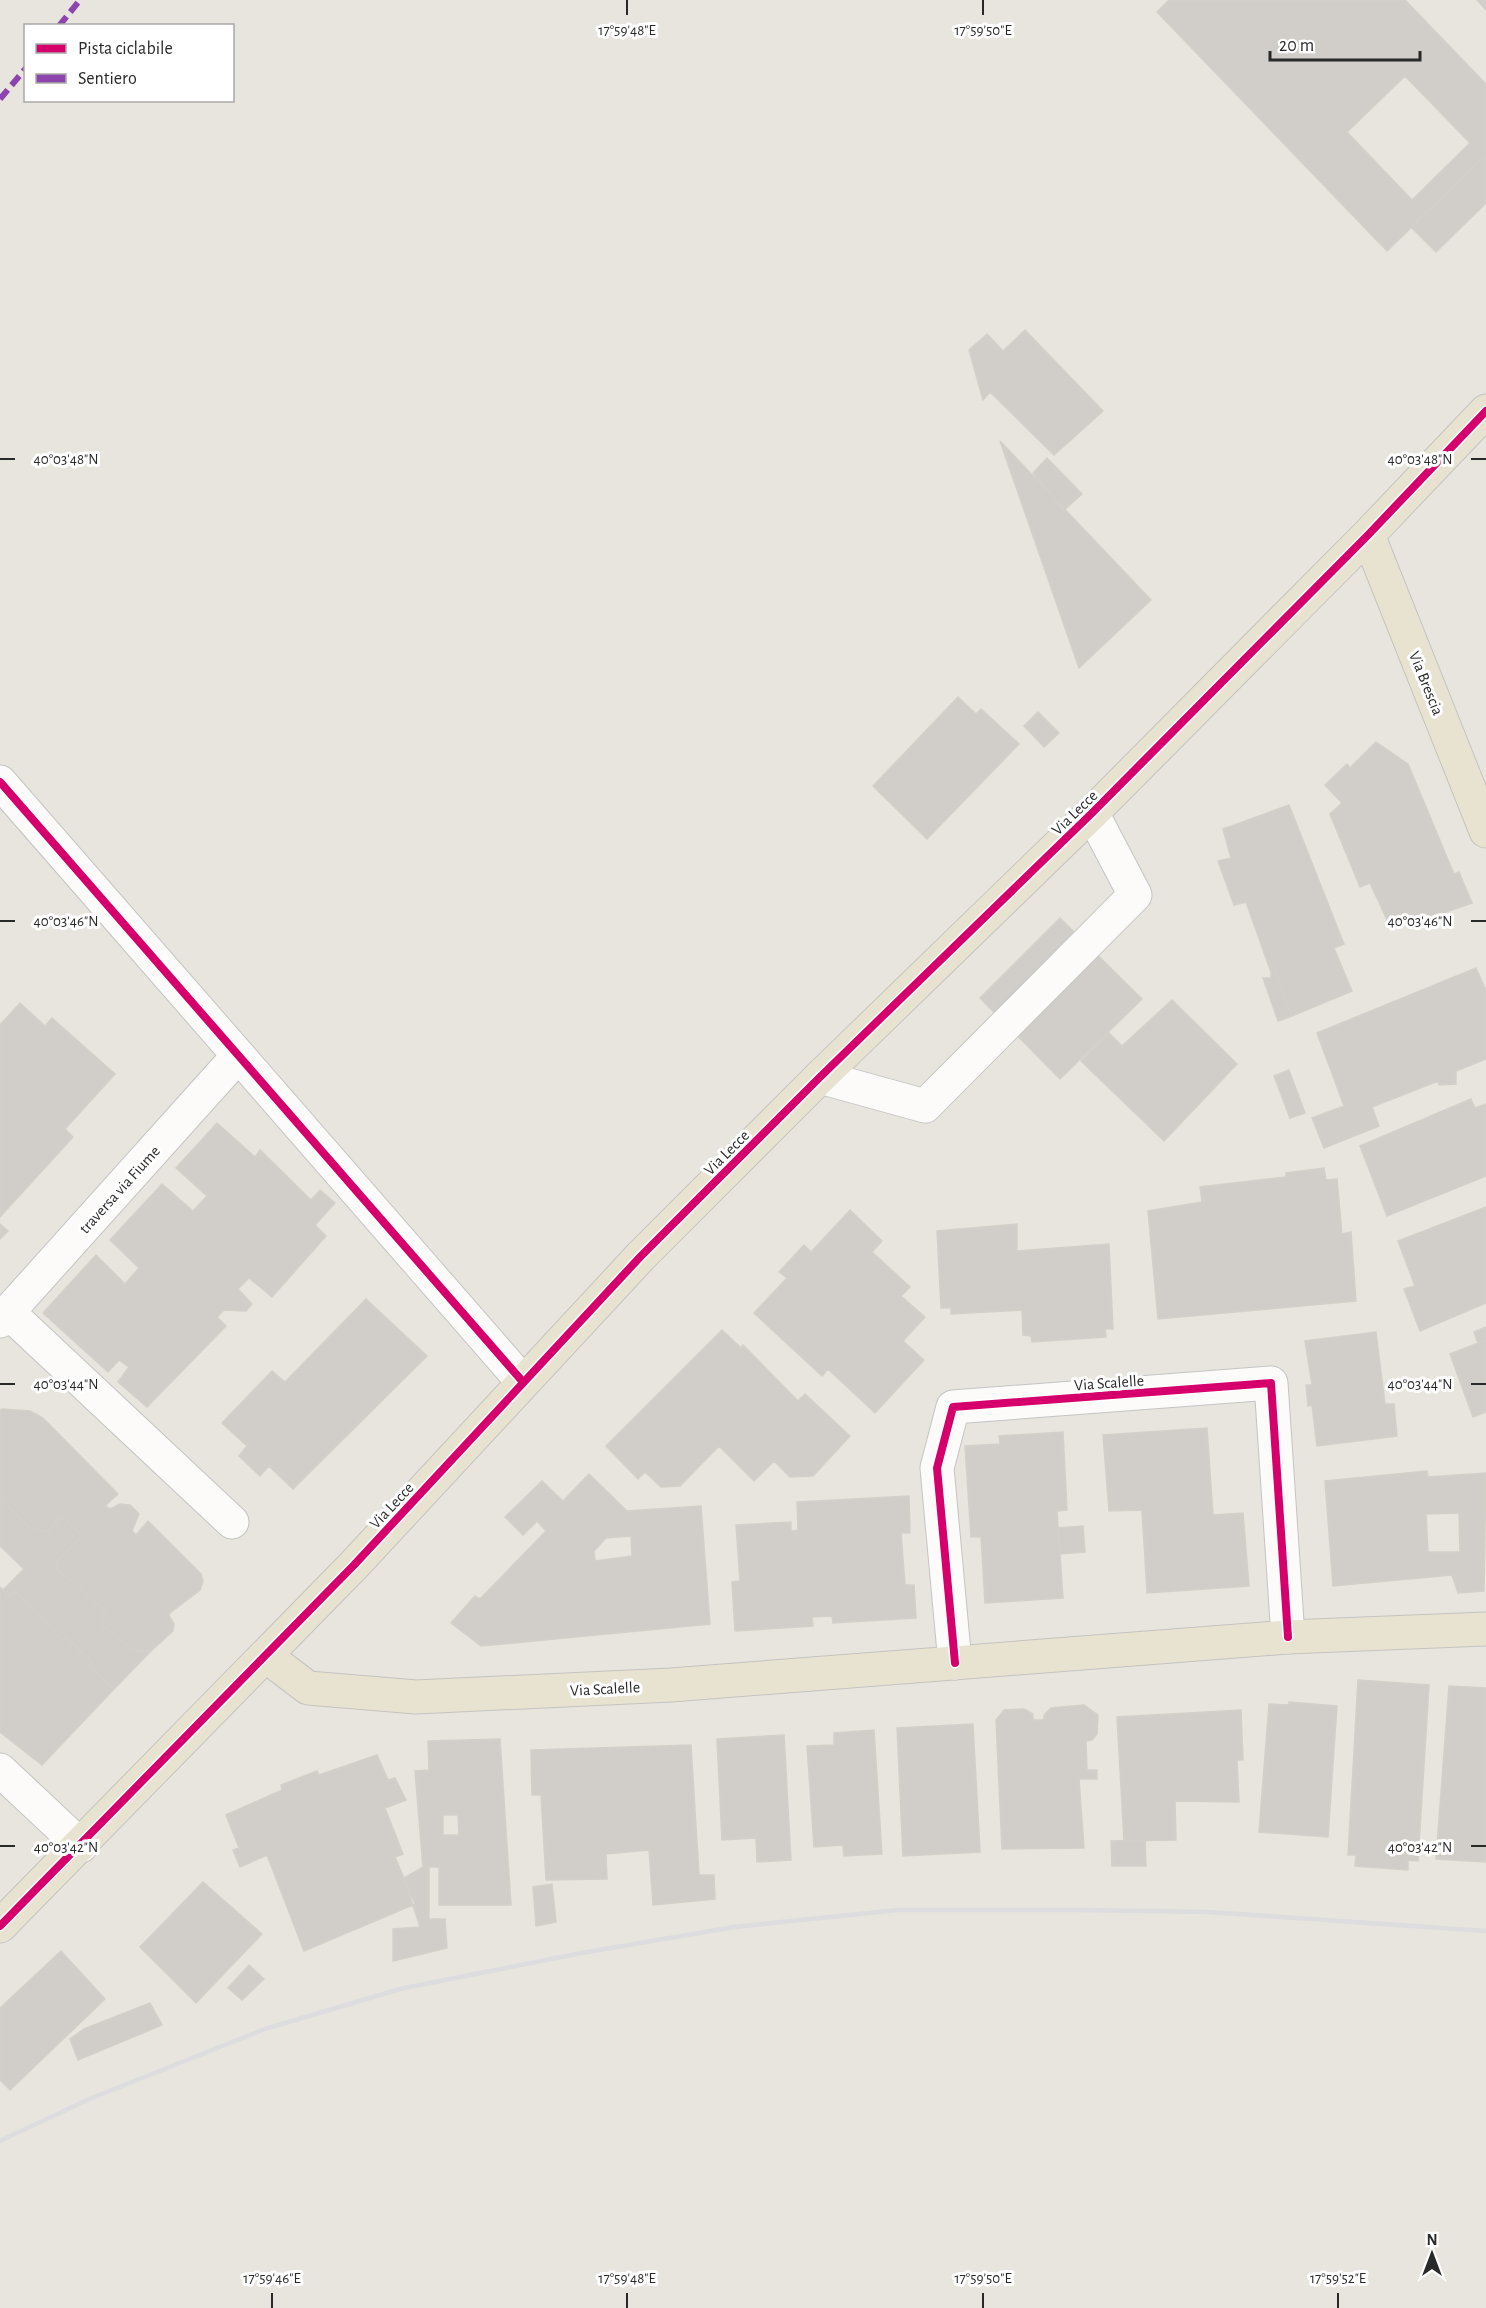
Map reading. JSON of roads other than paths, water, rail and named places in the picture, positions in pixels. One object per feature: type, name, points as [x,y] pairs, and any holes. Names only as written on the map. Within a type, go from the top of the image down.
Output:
[{"type":"main road","name":"Via Lecce","points":[[0,1926],[266,1656],[641,1256],[820,1077],[1092,813],[1368,536],[1486,411]]},
{"type":"main road","name":"Via Brescia","points":[[1368,536],[1486,831]]},
{"type":"main road","name":"Via Scalelle","points":[[266,1656],[308,1688],[416,1697],[671,1685],[1288,1637],[1486,1629]]},
{"type":"street","points":[[0,782],[523,1382]]},
{"type":"street","points":[[820,1077],[924,1106],[1135,895],[1092,813]]},
{"type":"street","name":"traversa via Fiume","points":[[4,1317],[238,1056]]},
{"type":"street","points":[[4,1317],[232,1522]]},
{"type":"street","name":"Via Scalelle","points":[[955,1663],[937,1468],[953,1407],[1271,1383],[1288,1637]]},
{"type":"street","points":[[0,1770],[81,1846]]},
{"type":"railway","points":[[0,2141],[87,2100],[265,2029],[400,1989],[576,1954],[734,1927],[898,1910],[1079,1910],[1208,1912],[1486,1931]]}]
